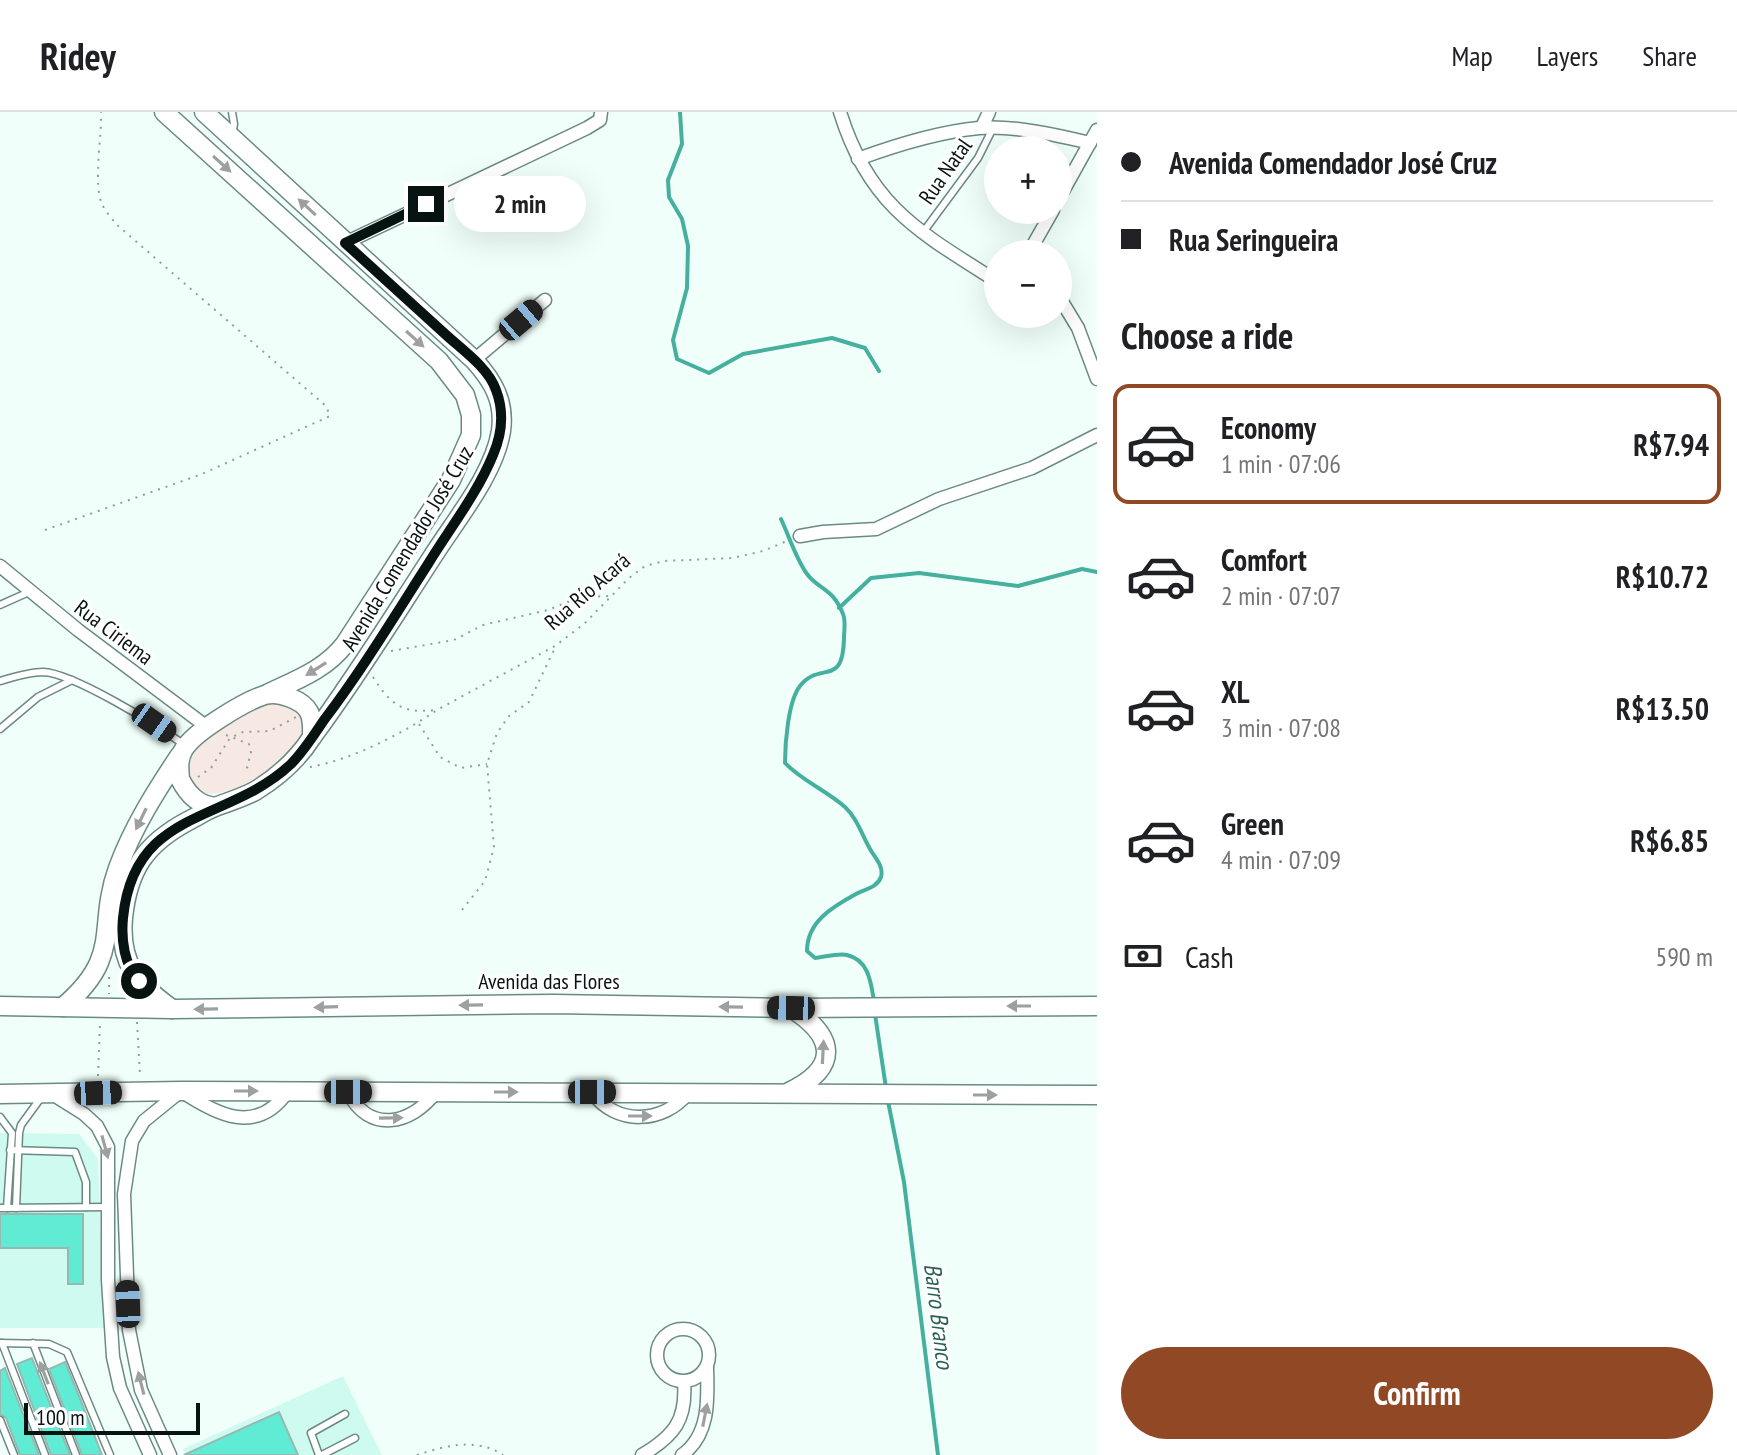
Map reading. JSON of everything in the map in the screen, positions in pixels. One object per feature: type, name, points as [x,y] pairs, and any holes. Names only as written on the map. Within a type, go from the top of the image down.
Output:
[{"type":"street","name":"Avenida Comendador José Cruz","points":[[164,112],[439,361],[465,395],[471,415],[471,435],[451,480],[337,654],[311,674],[210,725],[184,749]]},
{"type":"street","name":"Avenida Comendador José Cruz","points":[[204,112],[474,360],[495,386],[499,397],[501,432],[476,489],[368,659],[312,737],[290,765],[255,791],[215,807]]},
{"type":"street","points":[[345,243],[587,128],[600,120],[601,112]]},
{"type":"street","points":[[840,112],[858,159],[888,203],[923,232],[984,273]]},
{"type":"street","points":[[987,128],[989,112]]},
{"type":"street","points":[[858,159],[923,138],[987,128],[1062,136],[1090,143]]},
{"type":"street","points":[[1072,175],[1097,130]]},
{"type":"street","points":[[474,360],[545,300]]},
{"type":"street","points":[[1072,318],[1097,379]]},
{"type":"street","points":[[800,536],[876,529],[939,499],[1032,468],[1097,435]]},
{"type":"street","name":"Rua Ciriema","points":[[0,566],[30,592],[210,725]]},
{"type":"street","points":[[267,694],[296,701],[308,710],[312,737]]},
{"type":"street","points":[[184,749],[179,769],[184,787],[196,801],[215,807]]},
{"type":"street","points":[[63,1007],[82,990],[100,964],[105,950],[117,870],[151,798],[184,749]]},
{"type":"street","points":[[172,1009],[133,974],[127,959],[123,926],[128,888],[134,871],[148,851],[171,832],[215,807]]},
{"type":"street","name":"Avenida das Flores","points":[[0,1006],[136,1009],[553,1004],[791,1008],[865,1005],[1097,1006]]},
{"type":"street","points":[[787,1093],[817,1073],[826,1053],[823,1035],[791,1008]]},
{"type":"street","points":[[181,1091],[213,1111],[242,1117],[270,1111],[278,1106],[288,1091]]},
{"type":"street","points":[[170,1455],[141,1390],[129,1330],[124,1194],[132,1141],[144,1121],[181,1091]]},
{"type":"street","points":[[0,1094],[288,1091],[1097,1095]]},
{"type":"street","points":[[348,1092],[355,1107],[384,1120],[401,1119],[417,1112],[436,1092]]},
{"type":"street","points":[[48,1094],[84,1114],[103,1135],[108,1147],[108,1280],[113,1357],[120,1388],[150,1455]]},
{"type":"street","points":[[682,1455],[697,1440],[704,1424],[710,1352],[708,1344],[697,1332],[681,1329],[666,1335],[658,1348],[659,1364],[668,1377],[684,1382],[697,1378],[707,1368]]},
{"type":"street","points":[[642,1455],[678,1426],[684,1404],[684,1382]]},
{"type":"lane","points":[[231,137],[234,124],[232,112]]},
{"type":"lane","name":"Rua Natal","points":[[923,232],[978,158],[987,128]]},
{"type":"lane","points":[[0,605],[30,592]]},
{"type":"lane","points":[[0,681],[45,672],[72,680],[154,723],[184,749]]},
{"type":"lane","points":[[0,729],[38,697],[72,680]]},
{"type":"lane","points":[[16,1208],[21,1125],[48,1094]]},
{"type":"lane","points":[[0,1117],[12,1133],[3,1208],[109,1207]]},
{"type":"lane","points":[[10,1150],[75,1152],[84,1179],[86,1207]]},
{"type":"lane","points":[[8,1179],[17,1179]]},
{"type":"lane","points":[[45,1455],[1,1343],[54,1345],[71,1356],[110,1455]]},
{"type":"lane","points":[[33,1343],[76,1455]]},
{"type":"lane","points":[[345,1414],[311,1433],[320,1455],[355,1438]]},
{"type":"lane","points":[[0,1420],[14,1455]]},
{"type":"path","points":[[45,530],[202,474],[330,416],[326,406],[117,225],[102,204],[99,187],[101,112]]},
{"type":"path","name":"Rua Río Acará","points":[[306,768],[346,757],[418,723],[555,646],[584,624],[636,572],[653,563],[733,558],[777,545]]},
{"type":"path","points":[[437,710],[411,712],[399,706],[381,690],[368,659],[454,640],[483,625],[548,610],[580,597],[612,596]]},
{"type":"path","points":[[462,910],[485,881],[494,847],[487,764],[497,733],[509,716],[529,702],[555,646]]},
{"type":"path","points":[[184,787],[211,768],[230,738],[243,732],[270,731],[308,710]]},
{"type":"path","points":[[418,723],[440,757],[461,768],[487,764]]},
{"type":"path","points":[[210,725],[230,738],[249,744],[251,753],[247,767],[255,791]]},
{"type":"path","points":[[98,1093],[101,1008],[110,986],[108,974],[100,964]]},
{"type":"path","points":[[136,1009],[141,1092]]},
{"type":"path","points":[[417,1455],[470,1444],[485,1446],[503,1455]]},
{"type":"shaded area","points":[[280,701],[303,712],[304,731],[289,753],[261,775],[229,791],[215,794],[195,787],[189,774],[190,761],[197,748],[222,726]]},
{"type":"shaded area","points":[[0,1133],[79,1134],[98,1159],[104,1328],[0,1328]]},
{"type":"shaded area","points":[[343,1376],[382,1455],[186,1455],[183,1449]]},
{"type":"building","points":[[0,1214],[83,1214],[83,1284],[68,1284],[68,1248],[0,1248]]},
{"type":"building","points":[[32,1358],[70,1455],[51,1455],[17,1364]]},
{"type":"building","points":[[65,1362],[102,1455],[82,1455],[49,1369]]},
{"type":"building","points":[[5,1368],[39,1455],[20,1455],[6,1418],[0,1414],[0,1371]]},
{"type":"building","points":[[279,1412],[298,1455],[184,1455]]},
{"type":"waterway","name":"Barro Branco","points":[[680,112],[682,144],[668,180],[669,197],[682,219],[688,246],[687,288],[673,340],[677,359],[709,373],[743,354],[832,338],[865,348],[879,371]]},
{"type":"waterway","points":[[781,519],[803,568],[835,599],[845,623],[840,663],[835,669],[808,679],[796,693],[788,723],[785,763],[849,811],[882,873],[874,886],[822,916],[811,932],[807,951],[815,958],[844,955],[860,962],[868,973],[874,1001]]},
{"type":"waterway","points":[[839,608],[871,578],[919,573],[1018,586],[1082,569],[1097,572]]},
{"type":"waterway","points":[[875,1014],[886,1088]]},
{"type":"waterway","name":"Barro Branco","points":[[888,1101],[904,1182],[938,1455]]},
{"type":"route","points":[[139,981],[127,959],[123,926],[128,888],[139,861],[161,838],[215,807],[255,791],[299,756],[366,663],[476,489],[493,454],[501,432],[501,411],[495,386],[488,376],[345,243],[426,204]]}]
